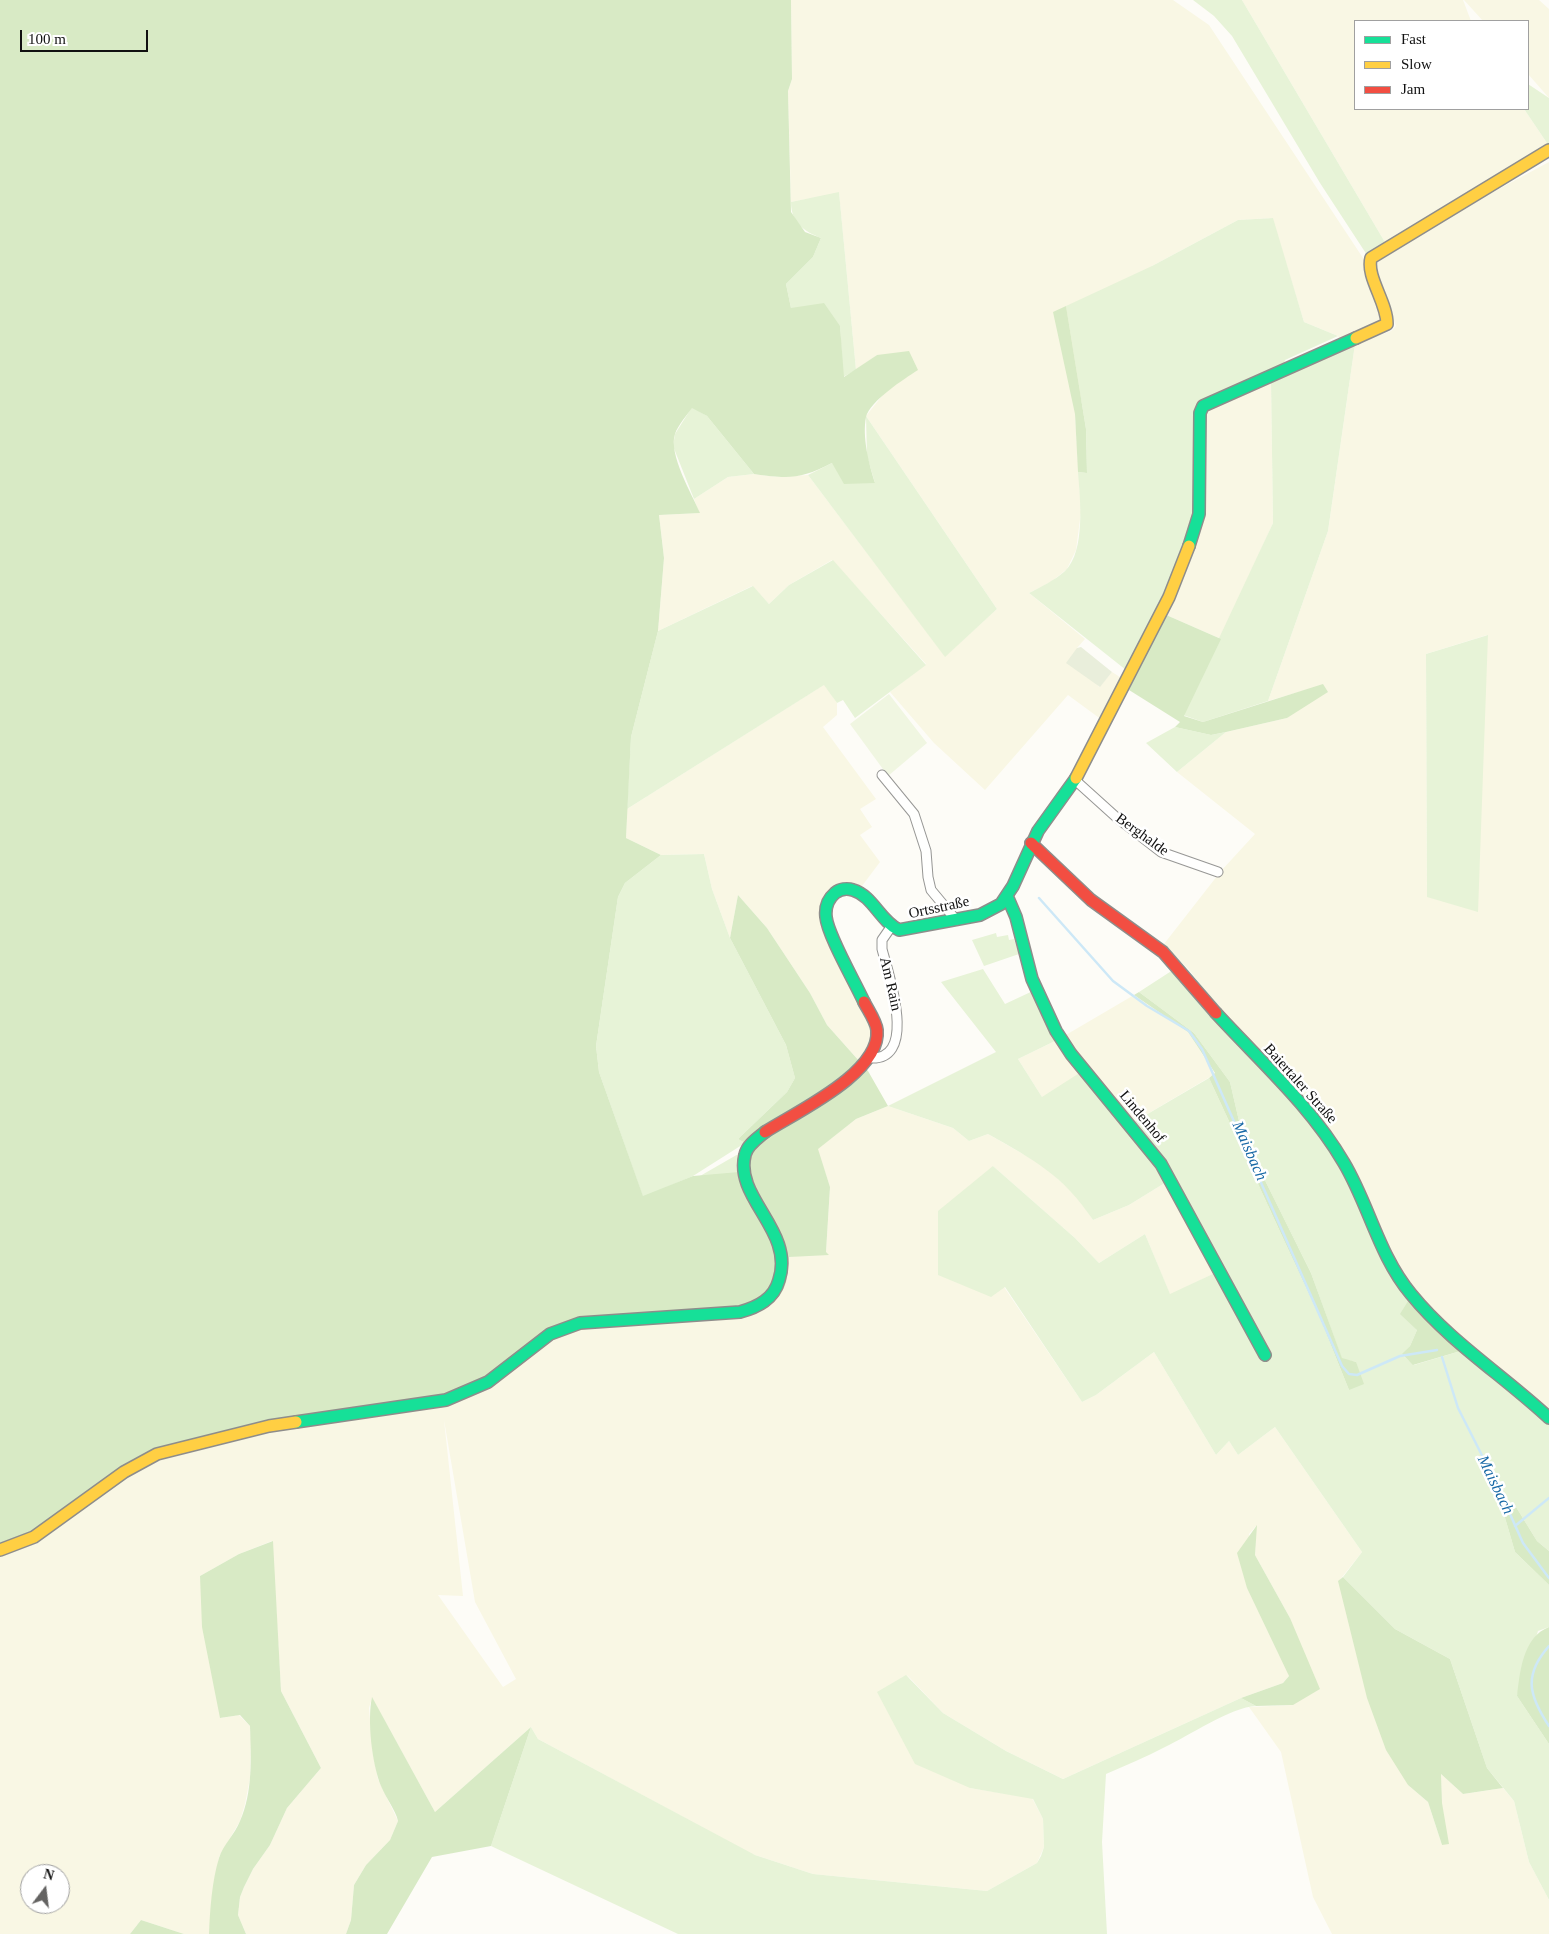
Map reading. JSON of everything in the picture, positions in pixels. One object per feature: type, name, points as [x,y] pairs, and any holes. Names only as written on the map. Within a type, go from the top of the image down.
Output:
[{"type":"street","points":[[1008,896],[1031,843],[1044,820],[1075,780],[1169,597],[1198,522],[1200,413],[1203,406],[1387,324],[1387,312],[1369,266],[1371,258],[1549,150]]},
{"type":"street","points":[[882,775],[914,814],[926,851],[931,890],[956,920]]},
{"type":"street","name":"Berghalde","points":[[1075,780],[1116,817],[1157,849],[1172,857],[1218,872]]},
{"type":"street","name":"Baiertaler Straße","points":[[1031,843],[1091,900],[1163,952],[1180,969],[1216,1013],[1317,1122],[1331,1140],[1356,1186],[1392,1266],[1410,1293],[1464,1347],[1549,1418]]},
{"type":"street","name":"Ortsstraße","points":[[867,1061],[877,1040],[877,1030],[827,923],[826,906],[837,891],[844,889],[854,890],[865,897],[891,927],[904,930],[956,920],[993,909],[1008,896]]},
{"type":"street","name":"Lindenhof","points":[[1008,896],[1018,918],[1024,952],[1034,981],[1059,1035],[1077,1062],[1164,1168],[1265,1356]]},
{"type":"street","name":"Am Rain","points":[[867,1061],[886,1054],[894,1040],[898,1023],[898,1006],[882,949],[882,940],[891,927]]},
{"type":"street","points":[[0,1550],[34,1537],[124,1472],[157,1454],[269,1426],[446,1400],[488,1382],[550,1334],[580,1322],[750,1310],[776,1291],[784,1269],[783,1254],[748,1181],[743,1166],[746,1152],[764,1135],[816,1103],[867,1061]]},
{"type":"shaded area","points":[[791,0],[1173,0],[1209,25],[1363,258],[1384,313],[1383,320],[1340,341],[1338,336],[1304,322],[1272,218],[1238,220],[1152,266],[1075,414],[1081,512],[1076,550],[1067,569],[1051,582],[1029,593],[1085,639],[1077,648],[1099,687],[1112,672],[1123,679],[1102,720],[1068,695],[985,790],[934,743],[890,692],[926,664],[832,560],[789,585],[769,604],[752,586],[658,631],[664,558],[659,515],[699,513],[694,499],[728,477],[754,474],[777,477],[808,475],[945,656],[997,609],[866,416],[885,392],[906,377],[877,355],[856,370],[839,193],[791,202],[788,91],[792,79]]},
{"type":"shaded area","points":[[1242,0],[1463,0],[1471,20],[1354,20],[1354,110],[1525,110],[1549,146],[1386,244]]},
{"type":"shaded area","points":[[1464,0],[1539,0],[1549,9],[1549,98],[1529,75],[1529,20],[1482,20]]},
{"type":"shaded area","points":[[1549,162],[1549,1412],[1491,1365],[1415,1293],[1390,1252],[1353,1167],[1328,1126],[1227,1019],[1190,971],[1164,944],[1221,871],[1255,834],[1177,772],[1226,732],[1287,718],[1323,685],[1268,701],[1328,531],[1355,344],[1391,331],[1396,326],[1374,266],[1375,260],[1460,210]],"holes":[[[1487,635],[1427,897],[1426,654]]]},
{"type":"shaded area","points":[[1271,381],[1273,523],[1221,639],[1164,614],[1201,527],[1206,414],[1210,406]]},
{"type":"shaded area","points":[[825,684],[837,703],[837,715],[823,727],[876,799],[860,809],[872,827],[860,835],[880,862],[862,886],[848,885],[822,902],[821,923],[874,1032],[872,1043],[861,1063],[827,1025],[810,993],[767,928],[738,895],[730,938],[712,889],[704,854],[661,855],[626,838],[627,809]]},
{"type":"shaded area","points":[[1134,995],[1188,1032],[1215,1074],[1127,1126],[1042,1097],[1018,1059],[1059,1039]]},
{"type":"shaded area","points":[[888,1106],[953,1128],[969,1141],[988,1134],[1044,1166],[1078,1197],[1093,1220],[1129,1205],[1168,1181],[1217,1272],[1170,1295],[1145,1234],[1099,1263],[1075,1238],[993,1166],[1004,1287],[1082,1402],[1096,1395],[1154,1352],[1216,1455],[1229,1441],[1238,1455],[1275,1427],[1362,1552],[1339,1581],[1408,1785],[1428,1802],[1442,1845],[1441,1774],[1463,1794],[1503,1788],[1514,1801],[1529,1862],[1549,1900],[1549,1934],[1332,1934],[1313,1897],[1281,1752],[1249,1707],[1293,1705],[1290,1618],[1255,1555],[1256,1526],[1249,1534],[1289,1676],[1283,1683],[1241,1698],[1063,1779],[1006,1751],[943,1713],[907,1675],[970,1788],[1032,1798],[1043,1819],[1044,1847],[1037,1863],[987,1891],[813,1874],[752,1854],[538,1739],[531,1727],[435,1812],[372,1698],[369,1708],[373,1754],[378,1779],[398,1821],[390,1840],[366,1865],[354,1885],[351,1920],[346,1934],[246,1934],[238,1915],[240,1897],[244,1887],[253,1869],[270,1845],[287,1808],[321,1768],[281,1691],[272,1541],[239,1554],[200,1576],[221,1718],[239,1715],[250,1726],[251,1739],[250,1778],[245,1804],[240,1821],[219,1857],[209,1934],[184,1934],[141,1920],[130,1934],[0,1934],[0,1555],[99,1497],[153,1460],[244,1437],[338,1421],[532,1351],[579,1327],[770,1306],[782,1291],[788,1275],[788,1257],[826,1252],[830,1187],[817,1149],[856,1119]],"holes":[[[444,1420],[475,1602],[516,1679],[503,1687],[438,1595],[463,1596]]]},
{"type":"green space","points":[[0,0],[791,0],[792,79],[788,91],[791,212],[805,232],[821,238],[813,257],[786,284],[791,308],[824,303],[840,326],[844,377],[877,355],[909,351],[918,370],[881,397],[866,417],[868,459],[875,483],[844,484],[832,463],[803,475],[777,477],[754,474],[707,416],[692,408],[676,431],[674,442],[678,463],[700,513],[659,515],[664,558],[658,631],[631,737],[626,838],[661,855],[625,883],[618,897],[596,1046],[599,1072],[643,1196],[693,1176],[739,1172],[745,1143],[738,1139],[787,1092],[795,1078],[786,1045],[730,938],[738,895],[767,928],[810,993],[827,1025],[868,1071],[888,1106],[856,1119],[818,1149],[830,1187],[826,1252],[829,1255],[789,1257],[787,1278],[781,1293],[770,1304],[751,1313],[579,1327],[532,1351],[491,1385],[443,1407],[338,1421],[244,1437],[153,1460],[35,1543],[0,1555]]},
{"type":"green space","points":[[1193,0],[1242,0],[1386,244],[1367,255],[1320,183],[1232,36],[1214,16]]},
{"type":"green space","points":[[1529,85],[1549,98],[1549,146],[1525,110],[1529,110]]},
{"type":"green space","points":[[839,192],[856,370],[843,377],[840,326],[791,308],[786,284],[813,257],[821,238],[804,229],[796,221],[793,216],[791,202]]},
{"type":"green space","points":[[1273,218],[1304,322],[1338,336],[1285,360],[1283,368],[1197,408],[1194,526],[1164,599],[1126,670],[1029,593],[1065,571],[1072,562],[1079,538],[1078,472],[1087,473],[1086,429],[1066,306],[1152,266],[1238,220]]},
{"type":"green space","points":[[1066,306],[1086,429],[1087,473],[1078,472],[1075,414],[1053,312]]},
{"type":"green space","points":[[1355,344],[1328,531],[1268,701],[1203,722],[1183,715],[1273,523],[1271,381]]},
{"type":"green space","points":[[692,407],[707,416],[754,474],[728,477],[694,499],[673,446],[675,434]]},
{"type":"green space","points":[[866,416],[997,609],[945,657],[808,475],[832,463],[875,483],[867,456]]},
{"type":"green space","points":[[833,560],[926,665],[855,718],[843,700],[837,703],[824,685],[627,809],[631,737],[658,631],[753,586],[769,604],[789,585]]},
{"type":"green space","points":[[1164,614],[1221,639],[1184,716],[1203,722],[1323,684],[1328,692],[1287,718],[1226,732],[1211,735],[1175,727],[1180,722],[1129,690]]},
{"type":"green space","points":[[1488,635],[1478,912],[1427,897],[1426,654]]},
{"type":"green space","points":[[1081,647],[1112,672],[1100,687],[1066,663],[1077,648]]},
{"type":"green space","points":[[889,694],[927,743],[888,776],[850,724]]},
{"type":"green space","points":[[1175,727],[1211,735],[1226,732],[1177,772],[1146,743]]},
{"type":"green space","points":[[704,854],[712,889],[730,938],[786,1045],[795,1078],[787,1092],[738,1139],[745,1143],[693,1176],[643,1197],[599,1072],[596,1046],[618,897],[625,883],[661,855]]},
{"type":"green space","points":[[996,933],[997,937],[1008,935],[1009,940],[1014,939],[1019,954],[984,966],[972,940]]},
{"type":"green space","points":[[1176,968],[1330,1144],[1410,1298],[1417,1330],[1410,1346],[1402,1355],[1414,1365],[1464,1350],[1549,1423],[1549,1551],[1537,1541],[1513,1502],[1501,1504],[1515,1552],[1549,1585],[1549,1627],[1538,1631],[1517,1696],[1549,1744],[1549,1900],[1529,1862],[1514,1801],[1487,1768],[1450,1659],[1395,1629],[1343,1577],[1362,1552],[1275,1427],[1238,1455],[1229,1441],[1216,1455],[1154,1352],[1096,1395],[1082,1402],[1005,1287],[991,1297],[938,1275],[938,1211],[993,1166],[1075,1238],[1099,1263],[1145,1234],[1170,1294],[1217,1272],[1168,1181],[1129,1205],[1093,1220],[1082,1204],[1059,1180],[1034,1161],[988,1134],[969,1141],[953,1128],[888,1106],[996,1052],[941,982],[983,969],[1005,1004],[1035,990],[1059,1039],[1018,1059],[1042,1097],[1081,1072],[1127,1126],[1209,1078],[1320,1318],[1349,1390],[1356,1362],[1342,1359],[1311,1273],[1242,1134],[1230,1082],[1194,1033],[1139,992]]},
{"type":"green space","points":[[1139,992],[1194,1033],[1230,1082],[1242,1134],[1311,1273],[1342,1358],[1356,1362],[1364,1384],[1349,1390],[1320,1318],[1209,1078],[1215,1073],[1188,1032],[1134,995]]},
{"type":"green space","points":[[740,1153],[739,1173],[700,1176]]},
{"type":"green space","points":[[1410,1298],[1464,1350],[1413,1365],[1402,1354],[1410,1346],[1417,1330],[1400,1314]]},
{"type":"green space","points":[[1513,1502],[1537,1541],[1549,1551],[1549,1585],[1515,1552],[1501,1504]]},
{"type":"green space","points":[[1257,1525],[1255,1555],[1290,1618],[1320,1689],[1293,1705],[1256,1706],[1241,1698],[1283,1683],[1289,1676],[1247,1588],[1237,1553]]},
{"type":"green space","points":[[273,1541],[281,1691],[321,1768],[287,1808],[270,1845],[253,1869],[244,1887],[240,1897],[238,1915],[246,1934],[209,1934],[213,1886],[219,1858],[238,1826],[244,1810],[251,1762],[250,1726],[240,1715],[220,1718],[202,1627],[200,1576],[239,1554]]},
{"type":"green space","points":[[1343,1577],[1395,1629],[1450,1659],[1487,1768],[1503,1788],[1463,1794],[1441,1774],[1442,1803],[1449,1844],[1442,1845],[1428,1802],[1408,1785],[1386,1750],[1367,1698],[1338,1581]]},
{"type":"green space","points":[[1549,1627],[1549,1744],[1517,1696],[1524,1656],[1528,1647],[1533,1638]]},
{"type":"green space","points":[[906,1675],[943,1713],[1006,1751],[1063,1779],[1241,1698],[1256,1706],[1235,1711],[1158,1751],[1106,1774],[1102,1842],[1107,1934],[678,1934],[491,1846],[531,1727],[538,1739],[755,1855],[813,1874],[987,1891],[1037,1863],[1044,1847],[1043,1819],[1033,1799],[970,1788],[915,1764],[877,1692]]},
{"type":"green space","points":[[372,1697],[435,1812],[531,1727],[491,1846],[432,1857],[387,1934],[346,1934],[351,1920],[354,1885],[366,1865],[390,1840],[398,1821],[381,1786],[375,1766],[370,1729]]},
{"type":"green space","points":[[141,1920],[184,1934],[130,1934]]},
{"type":"waterway","name":"Maisbach","points":[[1039,898],[1113,981],[1147,1006],[1189,1031],[1202,1049],[1342,1366],[1349,1374],[1357,1375],[1400,1356],[1437,1350]]},
{"type":"waterway","name":"Maisbach","points":[[1442,1357],[1458,1408],[1497,1485],[1523,1543],[1549,1578]]},
{"type":"waterway","points":[[1515,1526],[1549,1498]]},
{"type":"waterway","name":"Maisbach","points":[[1549,1646],[1535,1667],[1532,1676],[1533,1695],[1549,1726]]},
{"type":"traffic: fast","points":[[1189,546],[1199,514],[1200,413],[1203,406],[1356,338]]},
{"type":"traffic: fast","points":[[864,1002],[828,925],[826,910],[833,895],[846,889],[860,893],[892,926],[899,930],[980,915],[1001,904],[1013,886],[1038,831],[1076,778]]},
{"type":"traffic: fast","points":[[1007,896],[1016,917],[1032,979],[1056,1031],[1071,1054],[1161,1164],[1265,1355]]},
{"type":"traffic: fast","points":[[1216,1013],[1301,1103],[1331,1142],[1353,1179],[1382,1247],[1411,1294],[1443,1328],[1549,1418]]},
{"type":"traffic: fast","points":[[296,1422],[446,1400],[488,1382],[550,1334],[580,1323],[740,1312],[759,1305],[777,1287],[782,1262],[779,1246],[755,1201],[744,1171],[746,1151],[765,1132]]},
{"type":"traffic: slow","points":[[1356,338],[1387,324],[1384,307],[1371,273],[1371,258],[1549,150]]},
{"type":"traffic: slow","points":[[1076,778],[1169,597],[1189,546]]},
{"type":"traffic: slow","points":[[0,1550],[34,1537],[124,1472],[157,1454],[269,1426],[296,1422]]},
{"type":"traffic: jam","points":[[1031,843],[1091,900],[1163,952],[1216,1013]]},
{"type":"traffic: jam","points":[[765,1132],[834,1090],[866,1061],[875,1046],[877,1030],[874,1019],[864,1002]]}]
